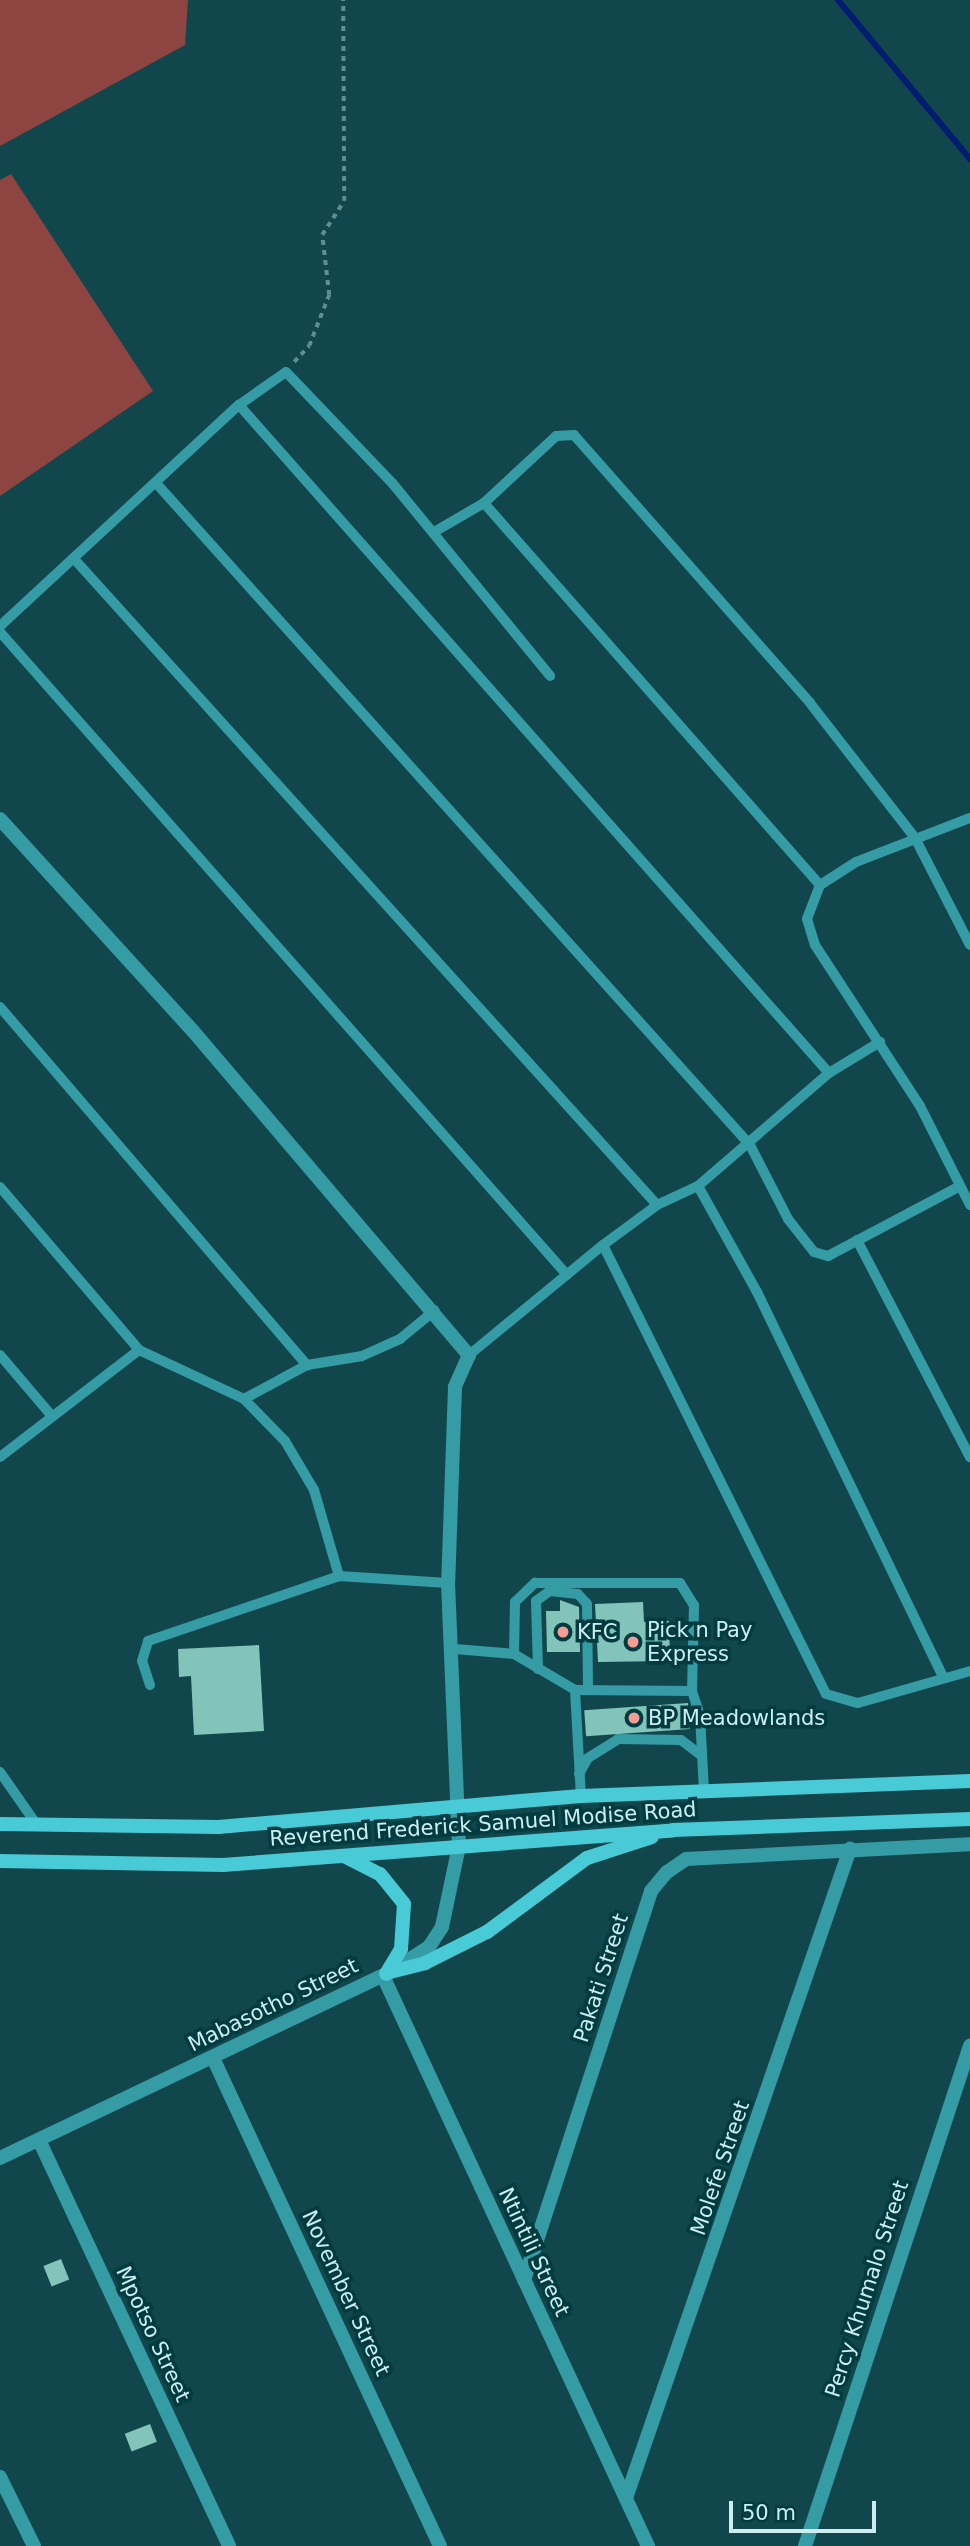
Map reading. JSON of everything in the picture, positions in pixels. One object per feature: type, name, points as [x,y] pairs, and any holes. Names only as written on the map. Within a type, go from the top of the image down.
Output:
[{"type":"main road","name":"Reverend Frederick Samuel Modise Road","points":[[0,1824],[218,1827],[581,1797],[970,1781]]},
{"type":"main road","name":"Reverend Frederick Samuel Modise Road","points":[[0,1861],[165,1866],[343,1856],[673,1830],[970,1819]]},
{"type":"main road","points":[[386,1974],[425,1963],[496,1927],[587,1858],[673,1830]]},
{"type":"main road","points":[[343,1856],[380,1874],[404,1904],[401,1949],[386,1974]]},
{"type":"street","points":[[0,819],[435,1310],[469,1355]]},
{"type":"street","name":"Mabasotho Street","points":[[0,2158],[386,1974],[429,1947],[442,1927],[459,1846],[455,1649],[448,1583],[455,1387],[469,1355]]},
{"type":"street","points":[[850,1849],[970,1843]]},
{"type":"street","name":"Pakati Street","points":[[524,2280],[658,1881],[686,1859],[850,1849]]},
{"type":"street","name":"Molefe Street","points":[[626,2498],[850,1849]]},
{"type":"street","name":"Ntintili Street","points":[[386,1974],[648,2546]]},
{"type":"street","name":"Percy Khumalo Street","points":[[805,2546],[970,2046]]},
{"type":"street","name":"November Street","points":[[214,2058],[440,2546]]},
{"type":"street","name":"Mpotso Street","points":[[39,2140],[229,2546]]},
{"type":"street","points":[[0,2477],[34,2546]]},
{"type":"lane","points":[[0,626],[76,561],[239,405],[286,372],[434,532],[551,676]]},
{"type":"lane","points":[[239,405],[829,1073]]},
{"type":"lane","points":[[434,532],[484,503],[556,436],[574,435],[810,703],[915,838],[970,945]]},
{"type":"lane","points":[[156,483],[750,1145],[788,1219],[814,1252],[828,1256],[960,1185]]},
{"type":"lane","points":[[484,503],[820,885]]},
{"type":"lane","points":[[76,561],[657,1205]]},
{"type":"lane","points":[[0,632],[567,1275]]},
{"type":"lane","points":[[970,818],[915,838],[820,885],[808,905],[810,934],[880,1042],[970,1205]]},
{"type":"lane","points":[[0,1007],[307,1366]]},
{"type":"lane","points":[[469,1355],[603,1245],[657,1205],[698,1185],[750,1145],[829,1073],[880,1042]]},
{"type":"lane","points":[[698,1185],[758,1292],[944,1678]]},
{"type":"lane","points":[[0,1187],[139,1349],[244,1399],[300,1460],[339,1576]]},
{"type":"lane","points":[[858,1240],[970,1457]]},
{"type":"lane","points":[[603,1245],[826,1694],[858,1703],[970,1671]]},
{"type":"lane","points":[[244,1399],[307,1366],[362,1356],[400,1339],[435,1310]]},
{"type":"lane","points":[[0,1457],[139,1349]]},
{"type":"lane","points":[[0,1355],[52,1416]]},
{"type":"lane","points":[[150,1685],[142,1661],[148,1641],[339,1576],[448,1583]]},
{"type":"lane","points":[[514,1654],[515,1602],[535,1583],[680,1583],[694,1605],[692,1691],[702,1756],[704,1792]]},
{"type":"lane","points":[[538,1669],[536,1601],[550,1591],[578,1594],[587,1604],[588,1690]]},
{"type":"lane","points":[[455,1649],[514,1654],[575,1690],[692,1691]]},
{"type":"lane","points":[[575,1690],[581,1797]]},
{"type":"lane","points":[[579,1774],[595,1752],[618,1740],[681,1740],[702,1756]]},
{"type":"lane","points":[[0,1772],[37,1825]]},
{"type":"path","points":[[286,372],[309,346],[329,296],[322,235],[344,201],[343,0]]},
{"type":"shaded area","points":[[0,0],[188,0],[185,45],[0,146]]},
{"type":"shaded area","points":[[11,174],[153,391],[0,496],[0,180]]},
{"type":"building","name":"KFC","points":[[560,1600],[579,1607],[580,1652],[547,1652],[546,1611],[560,1611]]},
{"type":"building","name":"Pick n Pay Express","points":[[643,1602],[644,1622],[669,1621],[670,1661],[598,1662],[595,1604]]},
{"type":"building","points":[[259,1645],[264,1731],[194,1735],[191,1676],[179,1677],[178,1649]]},
{"type":"building","name":"BP Meadowlands","points":[[688,1703],[690,1729],[586,1736],[584,1710]]},
{"type":"building","points":[[61,2259],[69,2279],[52,2287],[43,2266]]},
{"type":"building","points":[[150,2424],[157,2442],[132,2451],[125,2434]]},
{"type":"waterway","points":[[838,0],[970,159]]},
{"type":"place","name":"KFC","points":[[563,1632]]},
{"type":"place","name":"Pick n Pay Express","points":[[633,1642]]},
{"type":"place","name":"BP Meadowlands","points":[[634,1718]]}]
